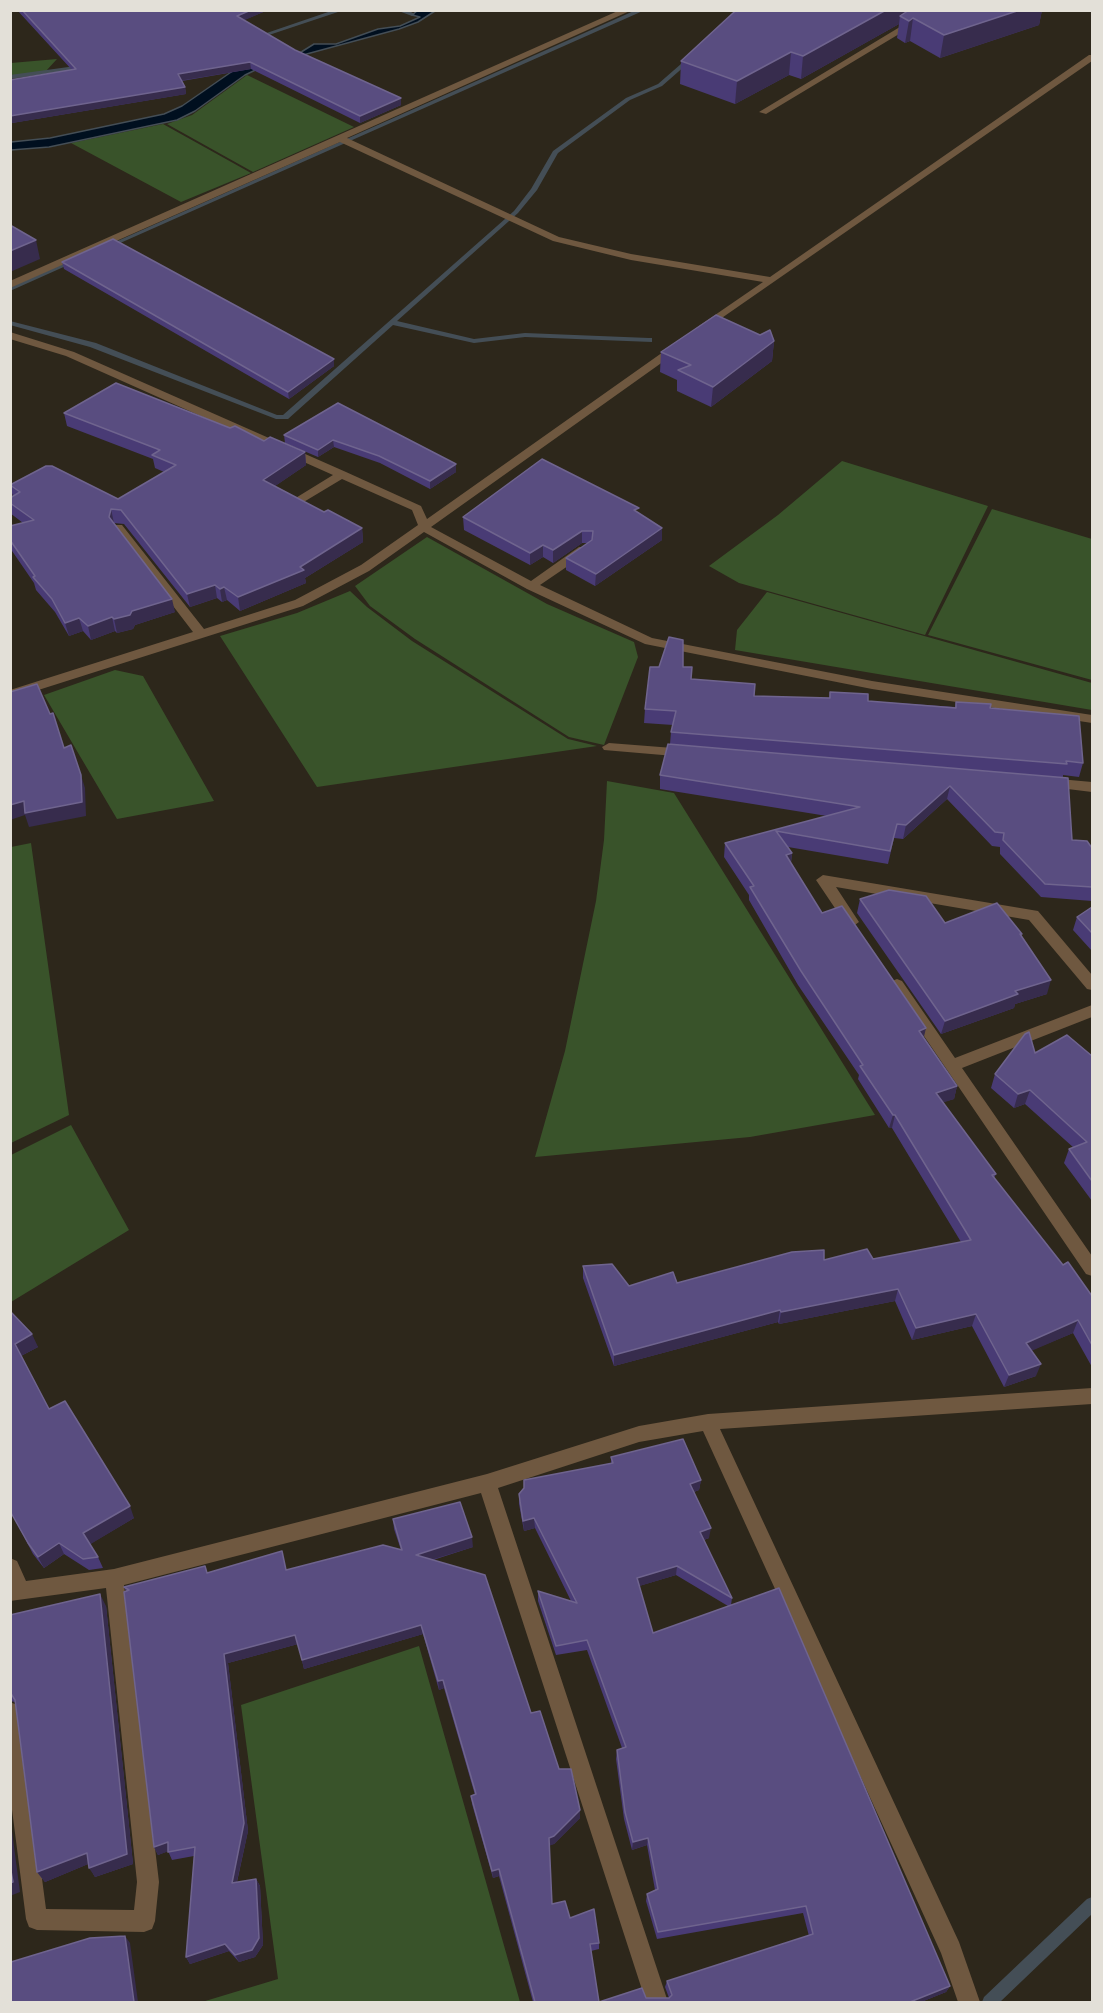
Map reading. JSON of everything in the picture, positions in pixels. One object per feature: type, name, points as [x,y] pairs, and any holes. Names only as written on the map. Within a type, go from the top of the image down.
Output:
[{"type":"street","points":[[10,285],[628,10]]},
{"type":"street","points":[[763,112],[935,10]]},
{"type":"street","points":[[10,695],[299,603],[365,568],[425,528],[771,280],[1092,57]]},
{"type":"street","points":[[339,138],[556,239],[631,257],[771,280]]},
{"type":"street","points":[[10,335],[70,354],[417,508],[425,528],[531,586],[649,641],[872,685],[1092,719]]},
{"type":"street","points":[[298,501],[342,474]]},
{"type":"street","points":[[118,527],[202,635]]},
{"type":"street","points":[[531,586],[587,548]]},
{"type":"street","points":[[609,747],[704,755]]},
{"type":"street","points":[[1034,782],[1092,787]]},
{"type":"street","points":[[864,939],[823,880],[1033,915],[1092,985]]},
{"type":"street","points":[[891,978],[1092,1269]]},
{"type":"street","points":[[953,1065],[1092,1011]]},
{"type":"street","points":[[10,1567],[16,1591],[114,1578],[488,1483],[617,1439],[708,1422],[1092,1396]]},
{"type":"street","points":[[708,1422],[951,1950],[969,2002]]},
{"type":"street","points":[[488,1483],[657,2002]]},
{"type":"street","points":[[10,1712],[37,1919],[144,1921],[148,1882],[114,1578]]},
{"type":"green space","points":[[57,59],[46,71],[11,76],[11,63]]},
{"type":"green space","points":[[247,75],[354,127],[253,172],[167,124],[192,115]]},
{"type":"green space","points":[[163,124],[251,173],[181,202],[71,143]]},
{"type":"green space","points":[[842,461],[988,506],[925,635],[739,583],[709,566],[778,515]]},
{"type":"green space","points":[[992,509],[1092,539],[1092,680],[928,635]]},
{"type":"green space","points":[[427,537],[547,604],[634,642],[638,657],[604,745],[569,737],[415,639],[370,606],[355,586]]},
{"type":"green space","points":[[350,591],[412,641],[568,739],[597,746],[317,787],[220,636],[297,613]]},
{"type":"green space","points":[[767,592],[1092,683],[1092,710],[735,650],[737,630]]},
{"type":"green space","points":[[115,670],[143,676],[214,801],[117,819],[44,695]]},
{"type":"green space","points":[[607,781],[674,793],[875,1115],[750,1137],[535,1157],[565,1051],[596,901],[604,840]]},
{"type":"green space","points":[[31,843],[69,1115],[11,1143],[11,847]]},
{"type":"green space","points":[[71,1125],[129,1230],[11,1302],[11,1155]]},
{"type":"green space","points":[[419,1646],[520,2002],[202,2002],[278,1979],[241,1705]]},
{"type":"water","points":[[417,11],[435,11],[418,22],[399,29],[266,65],[245,75],[195,111],[177,120],[49,147],[11,150],[11,142],[50,138],[164,114],[182,106],[237,68],[298,54],[314,44],[336,44],[378,29],[400,26],[420,17],[412,15]]},
{"type":"building","points":[[22,10],[251,10],[237,16],[295,50],[401,98],[360,116],[250,62],[178,74],[185,87],[10,116],[10,80],[76,69]]},
{"type":"building","points":[[737,10],[886,10],[803,56],[791,52],[737,81],[681,61]]},
{"type":"building","points":[[909,10],[1020,10],[944,35],[913,18],[909,21],[900,16]]},
{"type":"building","points":[[10,225],[36,240],[10,251]]},
{"type":"building","points":[[113,239],[334,359],[288,392],[62,262]]},
{"type":"building","points":[[716,315],[760,335],[770,330],[774,341],[713,387],[678,370],[691,365],[661,352]]},
{"type":"building","points":[[116,383],[230,428],[235,426],[264,441],[270,437],[305,452],[263,480],[324,512],[328,510],[362,528],[300,567],[304,570],[238,597],[224,587],[220,589],[215,585],[187,594],[121,510],[111,509],[109,517],[172,599],[132,611],[130,615],[114,619],[112,617],[88,626],[79,618],[65,623],[52,599],[33,577],[35,576],[10,540],[10,526],[34,520],[10,503],[10,498],[20,492],[10,485],[46,466],[52,466],[118,499],[176,465],[152,455],[160,450],[64,413]]},
{"type":"building","points":[[338,403],[456,464],[430,481],[379,456],[333,440],[318,450],[284,435]]},
{"type":"building","points":[[542,459],[639,508],[634,510],[662,528],[596,574],[566,558],[592,540],[593,531],[582,531],[553,550],[543,545],[530,553],[463,517]]},
{"type":"building","points":[[669,637],[683,640],[683,667],[692,667],[691,679],[755,684],[754,696],[830,698],[830,692],[868,694],[868,701],[956,708],[956,702],[991,704],[990,708],[1079,716],[1083,763],[1066,761],[1067,764],[671,732],[676,711],[645,709],[650,667],[659,667]]},
{"type":"building","points":[[37,684],[50,714],[53,713],[64,748],[71,745],[81,775],[82,802],[25,813],[24,801],[10,805],[10,692]]},
{"type":"building","points":[[668,744],[1068,778],[1072,840],[1087,841],[1092,848],[1092,887],[1045,884],[1003,840],[1004,833],[995,832],[950,786],[906,825],[897,824],[890,851],[776,831],[792,853],[786,855],[822,913],[842,906],[926,1028],[919,1031],[957,1086],[936,1093],[996,1174],[992,1175],[1063,1265],[1068,1262],[1092,1296],[1092,1345],[1078,1320],[1026,1343],[1041,1364],[1009,1375],[976,1314],[916,1328],[898,1289],[781,1312],[780,1310],[614,1355],[583,1266],[612,1264],[629,1286],[673,1272],[677,1283],[792,1252],[824,1250],[824,1260],[867,1249],[873,1259],[971,1240],[895,1115],[860,1066],[863,1065],[801,971],[750,887],[754,886],[725,843],[860,807],[660,775]]},
{"type":"building","points":[[889,890],[926,896],[945,923],[997,903],[1022,934],[1020,934],[1051,980],[1015,991],[1018,994],[945,1021],[860,899]]},
{"type":"building","points":[[1092,907],[1092,933],[1077,917]]},
{"type":"building","points":[[1029,1032],[1035,1053],[1067,1035],[1092,1056],[1092,1181],[1069,1149],[1087,1142],[1030,1090],[1018,1094],[995,1074],[1025,1034]]},
{"type":"building","points":[[10,1311],[32,1334],[15,1344],[49,1409],[65,1401],[130,1506],[83,1533],[98,1557],[83,1559],[59,1543],[38,1557],[10,1511]]},
{"type":"building","points":[[683,1439],[701,1480],[690,1484],[711,1528],[700,1532],[732,1598],[677,1566],[637,1578],[653,1633],[779,1588],[950,1986],[910,2002],[599,2002],[642,1988],[646,1998],[669,1998],[672,1995],[667,1981],[813,1934],[806,1906],[658,1932],[647,1894],[658,1889],[648,1838],[633,1842],[625,1812],[617,1750],[626,1747],[587,1640],[556,1646],[538,1591],[577,1603],[534,1518],[523,1521],[519,1494],[524,1488],[524,1480],[613,1463],[611,1457]]},
{"type":"building","points":[[460,1502],[472,1537],[416,1555],[485,1575],[531,1713],[540,1711],[559,1769],[571,1769],[580,1810],[554,1836],[549,1838],[552,1904],[565,1901],[570,1918],[594,1909],[599,1943],[590,1944],[599,2002],[535,2002],[499,1869],[492,1871],[471,1796],[476,1794],[443,1680],[438,1681],[421,1625],[302,1660],[295,1635],[224,1654],[244,1823],[232,1883],[256,1879],[259,1938],[252,1950],[235,1955],[225,1944],[186,1957],[195,1847],[168,1852],[168,1842],[154,1847],[124,1592],[129,1590],[124,1587],[205,1566],[207,1573],[282,1551],[286,1570],[383,1545],[402,1550],[393,1519]]},
{"type":"building","points":[[100,1594],[127,1854],[89,1868],[87,1853],[37,1872],[15,1700],[10,1692],[10,1615]]},
{"type":"building","points":[[10,1866],[13,1882],[10,1883]]},
{"type":"building","points":[[125,1936],[134,2002],[11,2002],[11,1962],[90,1938]]},
{"type":"waterway","points":[[255,38],[341,10]]},
{"type":"waterway","points":[[399,10],[412,14]]},
{"type":"waterway","points":[[107,247],[642,10]]},
{"type":"waterway","points":[[392,322],[516,212],[534,190],[555,152],[628,99],[660,85],[691,58]]},
{"type":"waterway","points":[[10,77],[83,67]]},
{"type":"waterway","points":[[10,289],[74,261]]},
{"type":"waterway","points":[[10,323],[93,345],[276,417],[285,417],[392,322]]},
{"type":"waterway","points":[[392,322],[474,341],[525,335],[649,340]]},
{"type":"waterway","points":[[989,2002],[1092,1904]]}]
